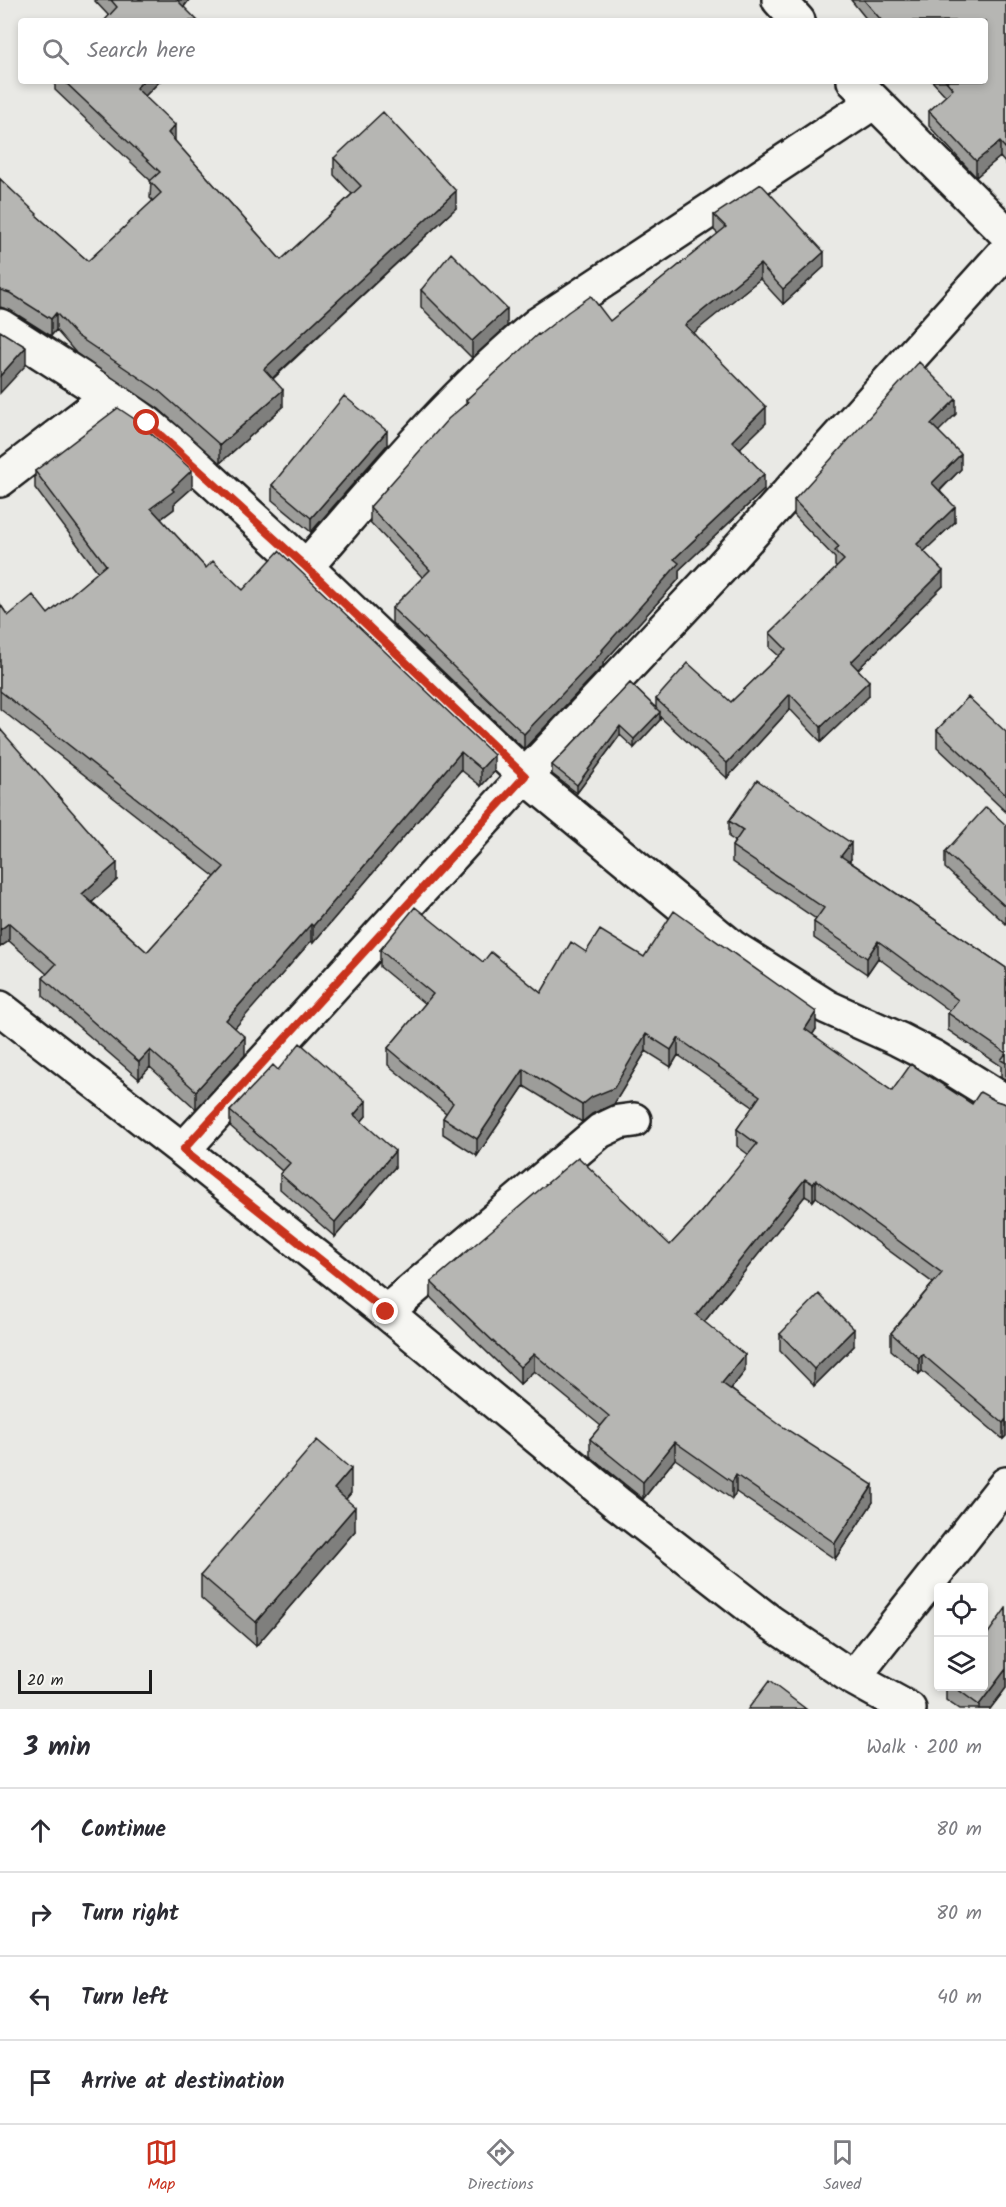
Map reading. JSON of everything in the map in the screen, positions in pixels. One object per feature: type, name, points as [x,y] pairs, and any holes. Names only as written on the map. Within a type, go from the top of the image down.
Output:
[{"type":"street","points":[[779,0],[795,18]]},
{"type":"street","points":[[306,567],[450,405],[498,357],[538,324],[864,92],[1006,233]]},
{"type":"street","points":[[183,1150],[525,776],[719,570],[1006,251]]},
{"type":"street","points":[[0,326],[110,396],[178,449],[306,567],[525,776],[732,947],[827,1007],[926,1053],[1006,1102]]},
{"type":"street","points":[[0,480],[110,396]]},
{"type":"street","points":[[0,1008],[183,1150],[386,1312],[617,1503],[770,1622],[853,1678],[909,1709]]},
{"type":"street","points":[[386,1312],[600,1131],[619,1122],[634,1120]]},
{"type":"street","points":[[853,1678],[1006,1484]]},
{"type":"building","points":[[111,0],[177,0],[195,18],[107,18],[117,7]]},
{"type":"building","points":[[864,0],[1006,0],[1006,149],[1000,142],[976,161],[929,111],[953,89],[949,84],[988,84],[988,18],[879,18]]},
{"type":"building","points":[[67,84],[140,84],[136,88],[175,125],[168,133],[281,260],[361,186],[334,158],[383,112],[456,191],[264,369],[283,390],[220,445],[159,391],[76,335],[56,313],[51,319],[10,293],[0,290],[0,179],[88,261],[161,193],[150,181],[160,172]]},
{"type":"building","points":[[761,184],[824,252],[783,289],[760,264],[685,325],[766,407],[732,441],[764,474],[674,559],[679,563],[603,651],[524,734],[392,608],[430,570],[370,507],[448,419],[468,402],[466,400],[538,334],[591,296],[610,321],[726,227],[714,215]]},
{"type":"building","points":[[451,253],[507,309],[472,341],[421,290]]},
{"type":"building","points":[[0,331],[26,347],[0,376]]},
{"type":"building","points":[[919,362],[956,399],[931,424],[961,454],[932,483],[955,507],[917,544],[943,571],[851,662],[869,681],[821,727],[790,694],[727,763],[656,699],[688,663],[731,702],[786,649],[770,633],[844,560],[835,551],[839,547],[794,500]]},
{"type":"building","points":[[344,396],[387,431],[311,518],[272,485]]},
{"type":"building","points":[[118,408],[136,420],[192,470],[172,489],[174,491],[151,508],[206,568],[213,561],[243,590],[279,551],[494,755],[481,769],[461,752],[313,926],[311,924],[226,1020],[245,1037],[196,1091],[150,1050],[139,1062],[43,978],[56,964],[9,923],[0,930],[0,729],[117,863],[82,894],[147,952],[224,867],[0,691],[0,604],[8,616],[33,595],[48,614],[106,565],[35,471]]},
{"type":"building","points":[[630,683],[660,712],[634,739],[620,726],[577,785],[552,765]]},
{"type":"building","points":[[968,697],[1006,732],[1006,795],[937,730]]},
{"type":"building","points":[[757,780],[851,843],[841,856],[1006,968],[1006,1053],[948,1013],[958,1000],[878,941],[867,958],[814,922],[824,908],[732,846],[743,830],[729,821]]},
{"type":"building","points":[[986,807],[1006,825],[1006,907],[945,852]]},
{"type":"building","points":[[415,907],[483,962],[491,952],[541,993],[571,942],[586,952],[600,930],[644,957],[674,911],[816,1012],[805,1029],[892,1091],[911,1064],[972,1104],[980,1092],[1006,1104],[1006,1419],[1003,1423],[922,1354],[919,1358],[891,1333],[942,1273],[816,1180],[813,1184],[805,1179],[696,1315],[745,1355],[722,1383],[780,1425],[873,1485],[835,1543],[736,1475],[732,1482],[675,1442],[643,1482],[590,1439],[609,1416],[534,1354],[520,1367],[431,1282],[578,1157],[670,1245],[702,1211],[757,1144],[737,1129],[760,1096],[678,1038],[671,1050],[646,1034],[614,1088],[592,1097],[582,1105],[524,1069],[477,1139],[443,1118],[453,1103],[388,1048],[433,994],[380,950]]},
{"type":"building","points":[[300,1043],[366,1101],[354,1115],[395,1151],[335,1222],[280,1174],[290,1163],[230,1111],[273,1065],[278,1070]]},
{"type":"building","points":[[1006,1053],[1006,1063],[1001,1060]]},
{"type":"building","points":[[819,1294],[854,1329],[814,1369],[780,1334]]},
{"type":"building","points":[[317,1440],[351,1469],[334,1489],[355,1507],[256,1622],[201,1575]]},
{"type":"building","points":[[1006,1608],[1006,1669],[979,1705],[960,1691],[988,1691],[988,1633]]},
{"type":"building","points":[[769,1681],[806,1709],[748,1709]]},
{"type":"route","points":[[147,423],[306,567],[525,776],[183,1150],[386,1312]]}]
